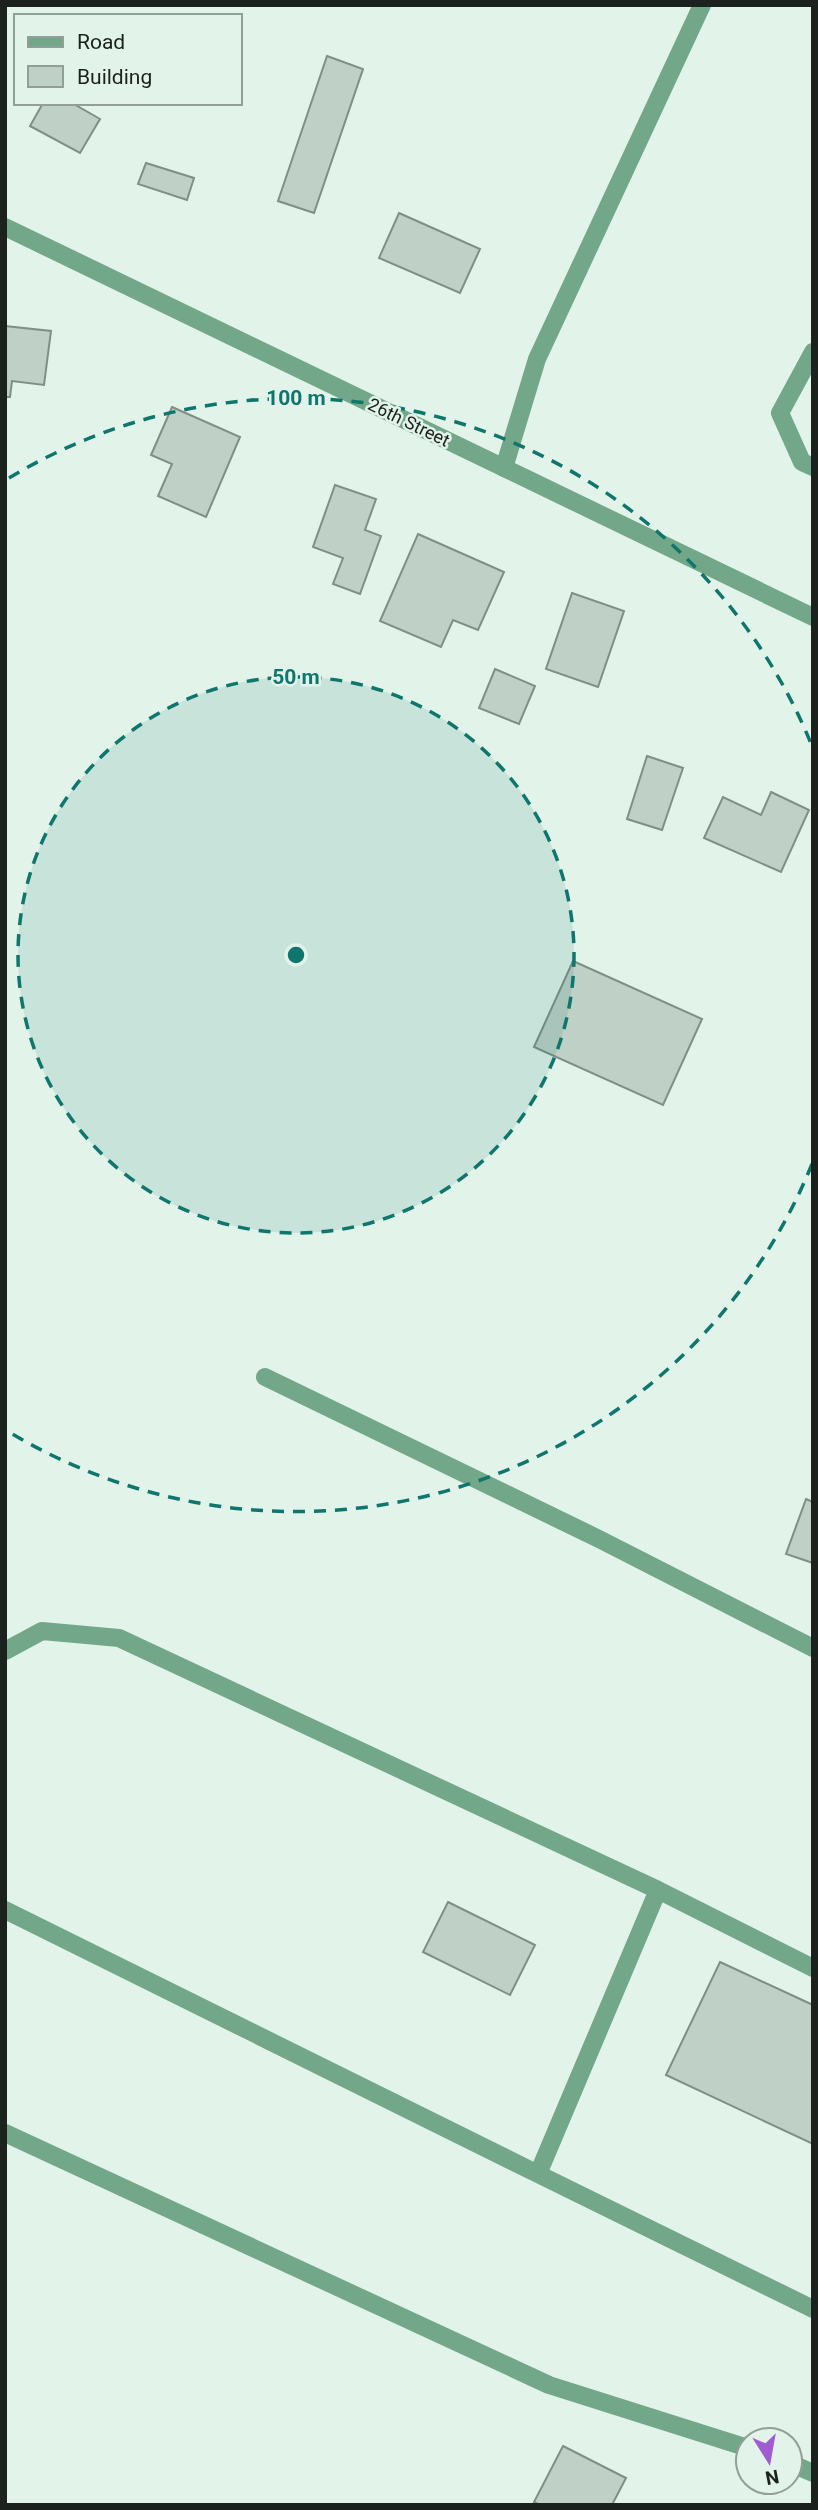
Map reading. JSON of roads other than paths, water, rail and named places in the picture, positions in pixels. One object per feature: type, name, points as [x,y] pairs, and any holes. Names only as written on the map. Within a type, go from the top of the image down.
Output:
[{"type":"street","points":[[504,468],[537,359],[702,5]]},
{"type":"street","name":"26th Street","points":[[5,227],[813,617]]},
{"type":"street","points":[[813,352],[780,412],[802,462],[813,467]]},
{"type":"street","points":[[265,1377],[599,1539],[813,1648]]},
{"type":"street","points":[[5,1651],[42,1631],[119,1638],[658,1890],[813,1968]]},
{"type":"street","points":[[538,2174],[658,1890]]},
{"type":"street","points":[[5,1910],[813,2309]]},
{"type":"street","points":[[5,2133],[549,2385],[734,2444]]}]
